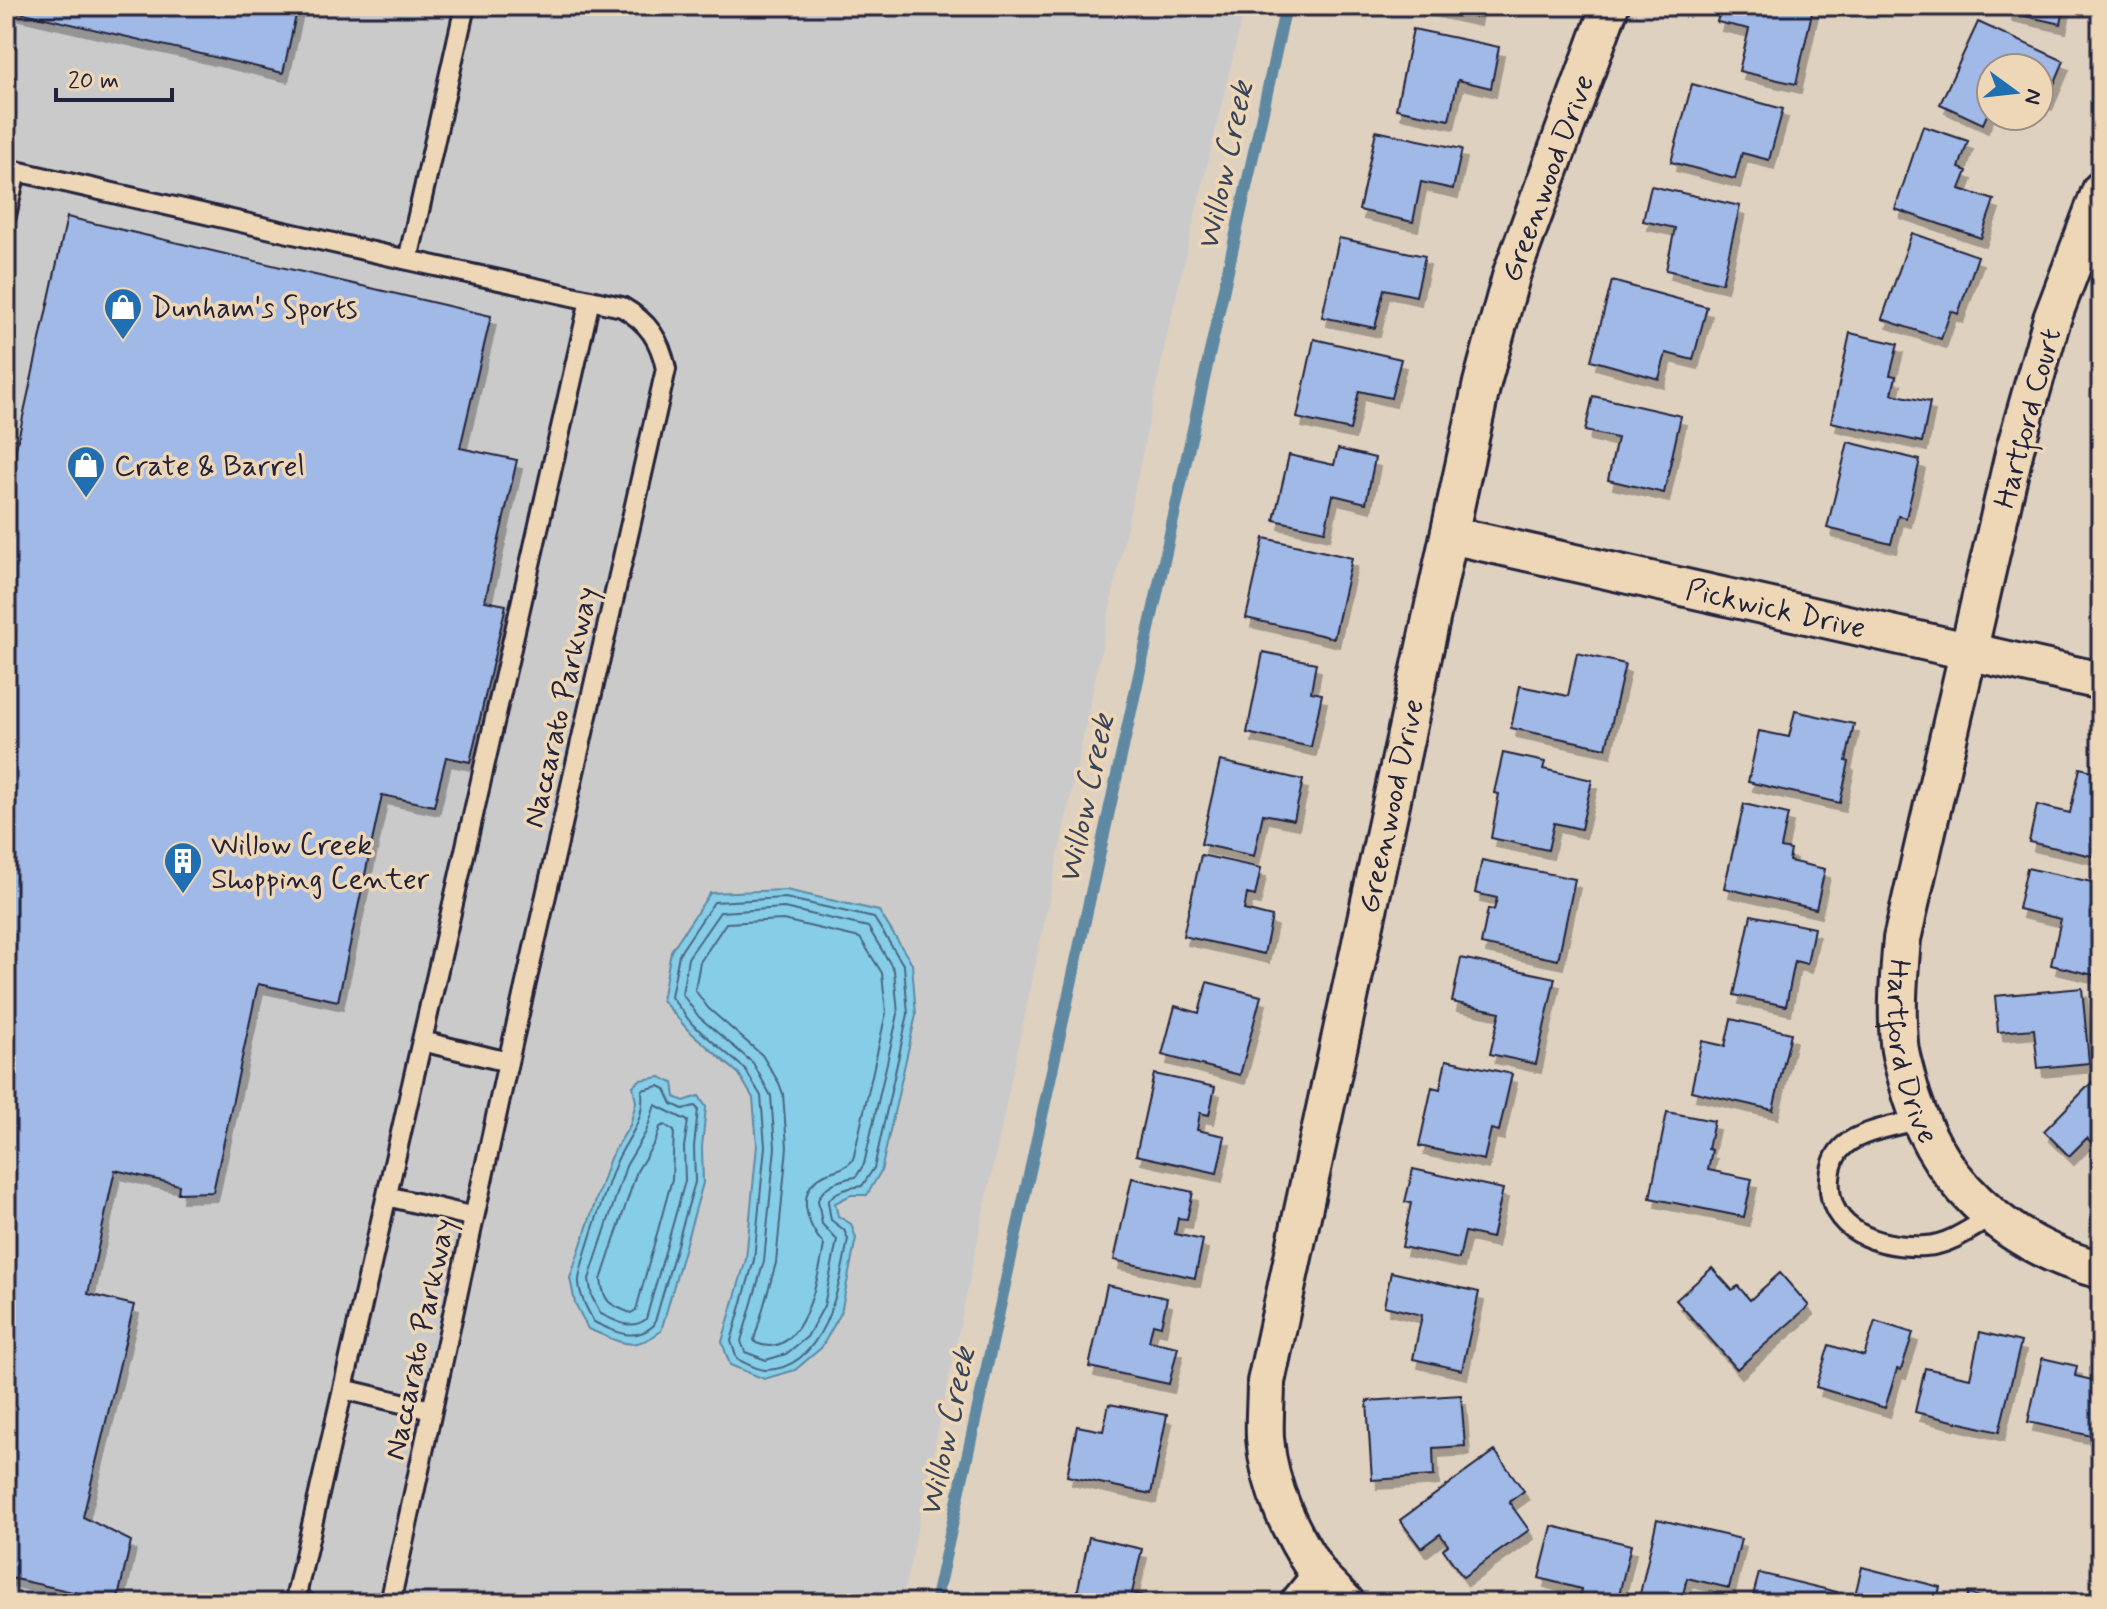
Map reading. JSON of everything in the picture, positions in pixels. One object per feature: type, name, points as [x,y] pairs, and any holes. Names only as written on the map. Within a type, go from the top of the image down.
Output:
[{"type":"street","name":"Greenwood Drive","points":[[1346,1603],[1310,1590],[1296,1540],[1275,1492],[1265,1439],[1266,1382],[1482,383],[1512,273],[1610,6]]},
{"type":"street","name":"Hartford Court","points":[[1969,650],[2015,449],[2052,319],[2101,190]]},
{"type":"street","name":"Pickwick Drive","points":[[1450,535],[2101,681]]},
{"type":"street","name":"Hartford Drive","points":[[1969,650],[1901,954],[1897,996],[1899,1047],[1920,1119],[1934,1150],[1963,1191],[2003,1226],[2054,1253],[2101,1270]]},
{"type":"lane","points":[[408,260],[465,6]]},
{"type":"lane","name":"Naccarato Parkway","points":[[6,216],[16,171],[622,307],[642,318],[662,350],[666,369],[508,1062],[390,1603]]},
{"type":"lane","points":[[307,1603],[295,1600],[590,300]]},
{"type":"lane","points":[[422,1041],[508,1062]]},
{"type":"lane","points":[[1920,1119],[1856,1138],[1837,1154],[1830,1168],[1829,1187],[1833,1206],[1844,1226],[1873,1240],[1926,1246],[1945,1243],[1992,1216]]},
{"type":"lane","points":[[387,1196],[474,1217]]},
{"type":"lane","points":[[343,1389],[431,1410]]},
{"type":"shaded area","points":[[6,6],[1245,6],[1168,331],[902,1603],[6,1603]]},
{"type":"water","points":[[786,890],[879,911],[912,964],[916,1015],[881,1171],[867,1195],[851,1195],[835,1203],[838,1216],[851,1224],[856,1238],[841,1313],[821,1348],[795,1370],[764,1379],[730,1365],[722,1342],[746,1259],[757,1145],[753,1098],[739,1074],[687,1029],[662,1000],[671,951],[710,893]]},
{"type":"water","points":[[660,1077],[673,1083],[675,1097],[684,1101],[699,1096],[706,1107],[702,1147],[703,1183],[661,1331],[633,1344],[588,1329],[575,1303],[570,1278],[610,1158],[630,1125],[636,1102],[633,1086],[640,1080]]},
{"type":"building","points":[[6,6],[298,6],[283,73],[6,9]]},
{"type":"building","points":[[1424,6],[1477,6],[1475,17]]},
{"type":"building","points":[[1721,6],[1813,8],[1796,84],[1739,71],[1749,29],[1717,22]]},
{"type":"building","points":[[2008,6],[2065,6],[2061,24],[2007,12]]},
{"type":"building","points":[[1978,22],[2044,52],[1975,52],[1975,120],[1940,104]]},
{"type":"building","points":[[1413,29],[1499,47],[1491,88],[1458,80],[1449,120],[1396,109]]},
{"type":"building","points":[[2055,57],[2064,61],[2055,82]]},
{"type":"building","points":[[1692,84],[1783,109],[1769,160],[1742,153],[1735,179],[1671,162]]},
{"type":"building","points":[[1923,126],[1968,141],[1959,168],[1967,171],[1960,189],[1994,200],[1981,238],[1895,209]]},
{"type":"building","points":[[1376,131],[1462,149],[1453,189],[1421,182],[1413,222],[1359,210]]},
{"type":"building","points":[[1651,186],[1740,206],[1722,283],[1666,270],[1675,228],[1643,221]]},
{"type":"building","name":"Willow Creek Shopping Center","points":[[67,217],[491,316],[460,448],[517,460],[485,601],[506,605],[470,762],[446,757],[434,806],[382,795],[338,1001],[258,984],[213,1192],[178,1193],[179,1185],[115,1170],[88,1294],[134,1305],[83,1517],[131,1541],[117,1602],[6,1577],[6,494]]},
{"type":"building","points":[[1912,233],[1978,256],[1958,314],[1951,311],[1941,339],[1882,319]]},
{"type":"building","points":[[1339,238],[1425,256],[1416,296],[1384,289],[1375,328],[1322,317]]},
{"type":"building","points":[[1612,281],[1707,307],[1693,360],[1666,353],[1659,379],[1591,360]]},
{"type":"building","points":[[1850,333],[1898,344],[1890,375],[1896,376],[1892,394],[1930,402],[1922,442],[1831,422]]},
{"type":"building","points":[[1314,339],[1401,359],[1391,398],[1359,391],[1350,430],[1297,418]]},
{"type":"building","points":[[1593,396],[1681,416],[1664,493],[1608,480],[1617,438],[1585,431]]},
{"type":"building","points":[[1848,442],[1920,460],[1906,518],[1898,516],[1891,544],[1827,528]]},
{"type":"building","points":[[1338,449],[1375,458],[1366,503],[1333,495],[1325,531],[1274,520],[1289,455],[1334,465]]},
{"type":"building","points":[[1264,538],[1352,558],[1334,638],[1246,618]]},
{"type":"building","points":[[1263,652],[1316,663],[1311,692],[1322,694],[1311,747],[1247,733]]},
{"type":"building","points":[[1577,653],[1625,664],[1606,748],[1511,728],[1520,686],[1568,696]]},
{"type":"building","points":[[1795,711],[1854,724],[1840,803],[1748,782],[1759,731],[1789,737]]},
{"type":"building","points":[[1503,753],[1545,762],[1543,769],[1592,780],[1581,829],[1554,823],[1548,850],[1491,838],[1499,794],[1494,793]]},
{"type":"building","points":[[1220,761],[1303,780],[1294,820],[1263,814],[1254,856],[1201,844]]},
{"type":"building","points":[[2080,768],[2101,773],[2101,858],[2029,842],[2037,805],[2070,813]]},
{"type":"building","points":[[1744,804],[1788,814],[1781,848],[1791,850],[1789,861],[1825,869],[1816,909],[1724,888]]},
{"type":"building","points":[[1201,855],[1261,868],[1255,896],[1247,894],[1244,910],[1272,917],[1264,954],[1183,936]]},
{"type":"building","points":[[1482,860],[1575,879],[1558,960],[1481,944],[1488,909],[1494,910],[1497,898],[1475,893]]},
{"type":"building","points":[[2027,868],[2101,884],[2101,961],[2098,976],[2051,965],[2061,919],[2018,909]]},
{"type":"building","points":[[1751,915],[1814,928],[1807,964],[1795,961],[1786,1006],[1734,995]]},
{"type":"building","points":[[1461,958],[1555,978],[1536,1064],[1490,1054],[1500,1012],[1452,1002]]},
{"type":"building","points":[[1207,982],[1261,996],[1240,1075],[1162,1055],[1175,1006],[1199,1013]]},
{"type":"building","points":[[2082,988],[2089,1063],[2038,1068],[2034,1029],[1998,1032],[1995,996]]},
{"type":"building","points":[[1731,1019],[1791,1033],[1773,1110],[1691,1091],[1702,1041],[1725,1046]]},
{"type":"building","points":[[1446,1060],[1512,1074],[1499,1131],[1491,1129],[1484,1160],[1419,1146],[1432,1087],[1440,1089]]},
{"type":"building","points":[[2101,1073],[2101,1159],[2092,1151],[2096,1147],[2087,1138],[2069,1156],[2044,1131]]},
{"type":"building","points":[[1154,1074],[1215,1087],[1209,1115],[1200,1113],[1197,1130],[1225,1136],[1217,1173],[1136,1155]]},
{"type":"building","points":[[1667,1112],[1714,1121],[1708,1149],[1712,1150],[1708,1170],[1752,1179],[1744,1217],[1650,1198]]},
{"type":"building","points":[[1413,1169],[1503,1189],[1492,1238],[1465,1232],[1459,1259],[1402,1247],[1411,1203],[1405,1202]]},
{"type":"building","points":[[1132,1178],[1193,1192],[1187,1219],[1178,1218],[1175,1234],[1203,1240],[1195,1278],[1114,1260]]},
{"type":"building","points":[[1712,1268],[1732,1290],[1738,1286],[1750,1300],[1780,1273],[1809,1306],[1737,1369],[1676,1300]]},
{"type":"building","points":[[1391,1272],[1479,1292],[1462,1370],[1413,1359],[1422,1315],[1384,1306]]},
{"type":"building","points":[[1107,1285],[1167,1298],[1161,1326],[1153,1324],[1149,1341],[1178,1347],[1169,1384],[1089,1367]]},
{"type":"building","points":[[1875,1321],[1913,1333],[1885,1408],[1816,1387],[1829,1345],[1864,1356]]},
{"type":"building","points":[[1980,1332],[2021,1342],[1999,1432],[1915,1412],[1925,1368],[1970,1378]]},
{"type":"building","points":[[2042,1358],[2077,1366],[2075,1376],[2101,1382],[2101,1438],[2028,1422]]},
{"type":"building","points":[[1461,1395],[1465,1446],[1433,1448],[1434,1476],[1372,1480],[1367,1401]]},
{"type":"building","points":[[1109,1404],[1167,1415],[1151,1494],[1067,1476],[1077,1426],[1103,1431]]},
{"type":"building","points":[[1495,1451],[1524,1491],[1509,1502],[1529,1530],[1463,1577],[1443,1549],[1448,1545],[1440,1534],[1421,1548],[1400,1520]]},
{"type":"building","points":[[1657,1519],[1741,1539],[1729,1588],[1687,1578],[1681,1603],[1638,1603]]},
{"type":"building","points":[[1552,1526],[1631,1545],[1617,1603],[1579,1599],[1581,1589],[1539,1578]]},
{"type":"building","points":[[1089,1537],[1142,1549],[1132,1593],[1166,1603],[1075,1603]]},
{"type":"building","points":[[1862,1567],[1940,1587],[1936,1603],[1853,1603]]},
{"type":"building","points":[[1759,1573],[1837,1592],[1835,1603],[1751,1603]]},
{"type":"building","points":[[1968,1594],[2004,1603],[1966,1603]]},
{"type":"waterway","name":"Willow Creek","points":[[935,1603],[1286,6]]},
{"type":"place","name":"Dunham's Sports","points":[[123,341]]},
{"type":"place","name":"Crate & Barrel","points":[[86,499]]},
{"type":"place","name":"Willow Creek Shopping Center","points":[[183,895]]}]
